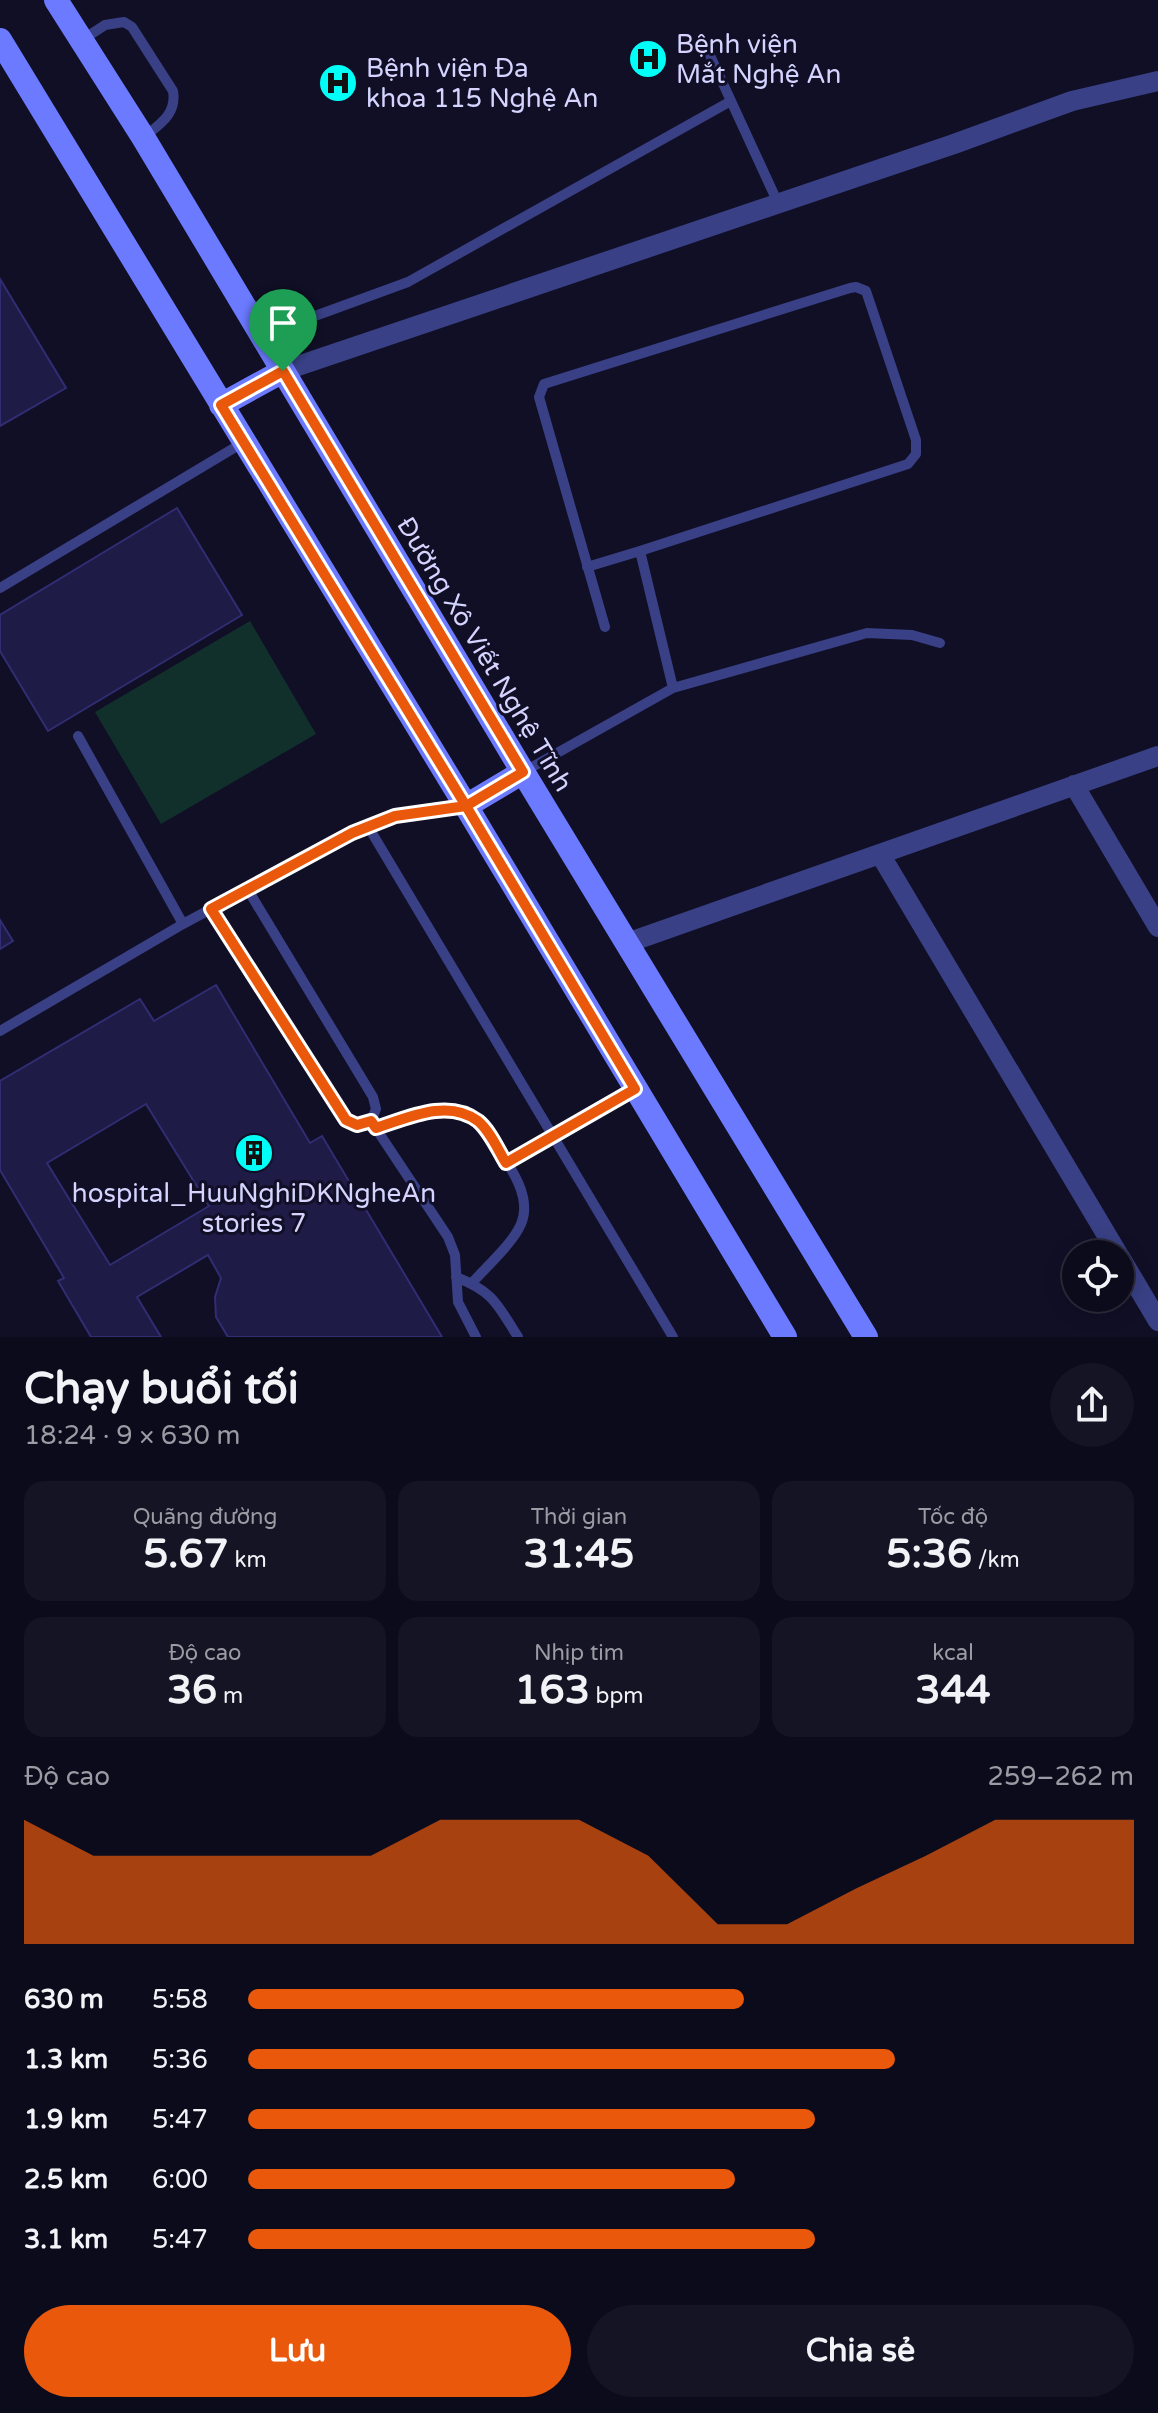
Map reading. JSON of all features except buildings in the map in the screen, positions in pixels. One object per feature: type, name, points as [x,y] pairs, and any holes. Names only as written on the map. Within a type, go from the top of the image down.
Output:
[{"type":"main road","name":"Đường Xô Viết Nghệ Tĩnh","points":[[56,0],[143,137],[866,1337]]},
{"type":"main road","points":[[0,40],[785,1337]]},
{"type":"main road","points":[[221,405],[283,371]]},
{"type":"main road","points":[[466,806],[523,772]]},
{"type":"street","points":[[283,371],[1072,101],[1156,87]]},
{"type":"street","points":[[627,943],[1158,756]]},
{"type":"street","points":[[1074,785],[1158,927]]},
{"type":"street","points":[[880,854],[1109,1240]]},
{"type":"street","points":[[1134,1281],[1158,1321]]},
{"type":"street","points":[[1145,1337],[1158,1329]]},
{"type":"lane","points":[[80,41],[114,22],[124,22],[132,27],[173,91],[175,104],[164,120],[143,137]]},
{"type":"lane","points":[[708,51],[778,203]]},
{"type":"lane","points":[[261,336],[408,282],[731,101]]},
{"type":"lane","points":[[587,567],[908,464],[913,459],[916,440],[866,291],[850,288],[544,384],[539,397],[587,567],[605,627]]},
{"type":"lane","points":[[0,588],[244,442]]},
{"type":"lane","points":[[640,551],[673,688]]},
{"type":"lane","points":[[523,772],[673,688],[867,633],[912,635],[940,643]]},
{"type":"lane","points":[[78,736],[183,924]]},
{"type":"lane","points":[[0,1031],[183,924],[352,833],[395,816],[466,806]]},
{"type":"lane","points":[[369,828],[673,1337]]},
{"type":"lane","points":[[248,890],[373,1097],[376,1109],[373,1125],[448,1237],[455,1255],[458,1302],[476,1337]]},
{"type":"lane","points":[[211,909],[346,1120],[357,1125],[373,1125],[425,1112],[454,1110],[476,1119],[484,1127],[525,1199],[522,1223],[472,1283]]},
{"type":"lane","points":[[506,1163],[635,1089]]},
{"type":"lane","points":[[456,1277],[493,1297],[518,1337]]},
{"type":"green space","points":[[250,621],[316,734],[161,824],[95,712]]},
{"type":"place","name":"Bệnh viện Mắt Nghệ An","points":[[648,59]]},
{"type":"place","name":"Bệnh viện Đa khoa 115 Nghệ An","points":[[338,83]]},
{"type":"place","name":"hospital_HuuNghiDKNgheAn stories 7","points":[[254,1153]]},
{"type":"route","points":[[283,371],[221,405],[466,806],[635,1089],[506,1163],[484,1127],[476,1119],[454,1110],[425,1112],[376,1128],[371,1121],[357,1125],[346,1120],[211,909],[352,833],[395,816],[466,806],[523,772],[283,371]]}]
